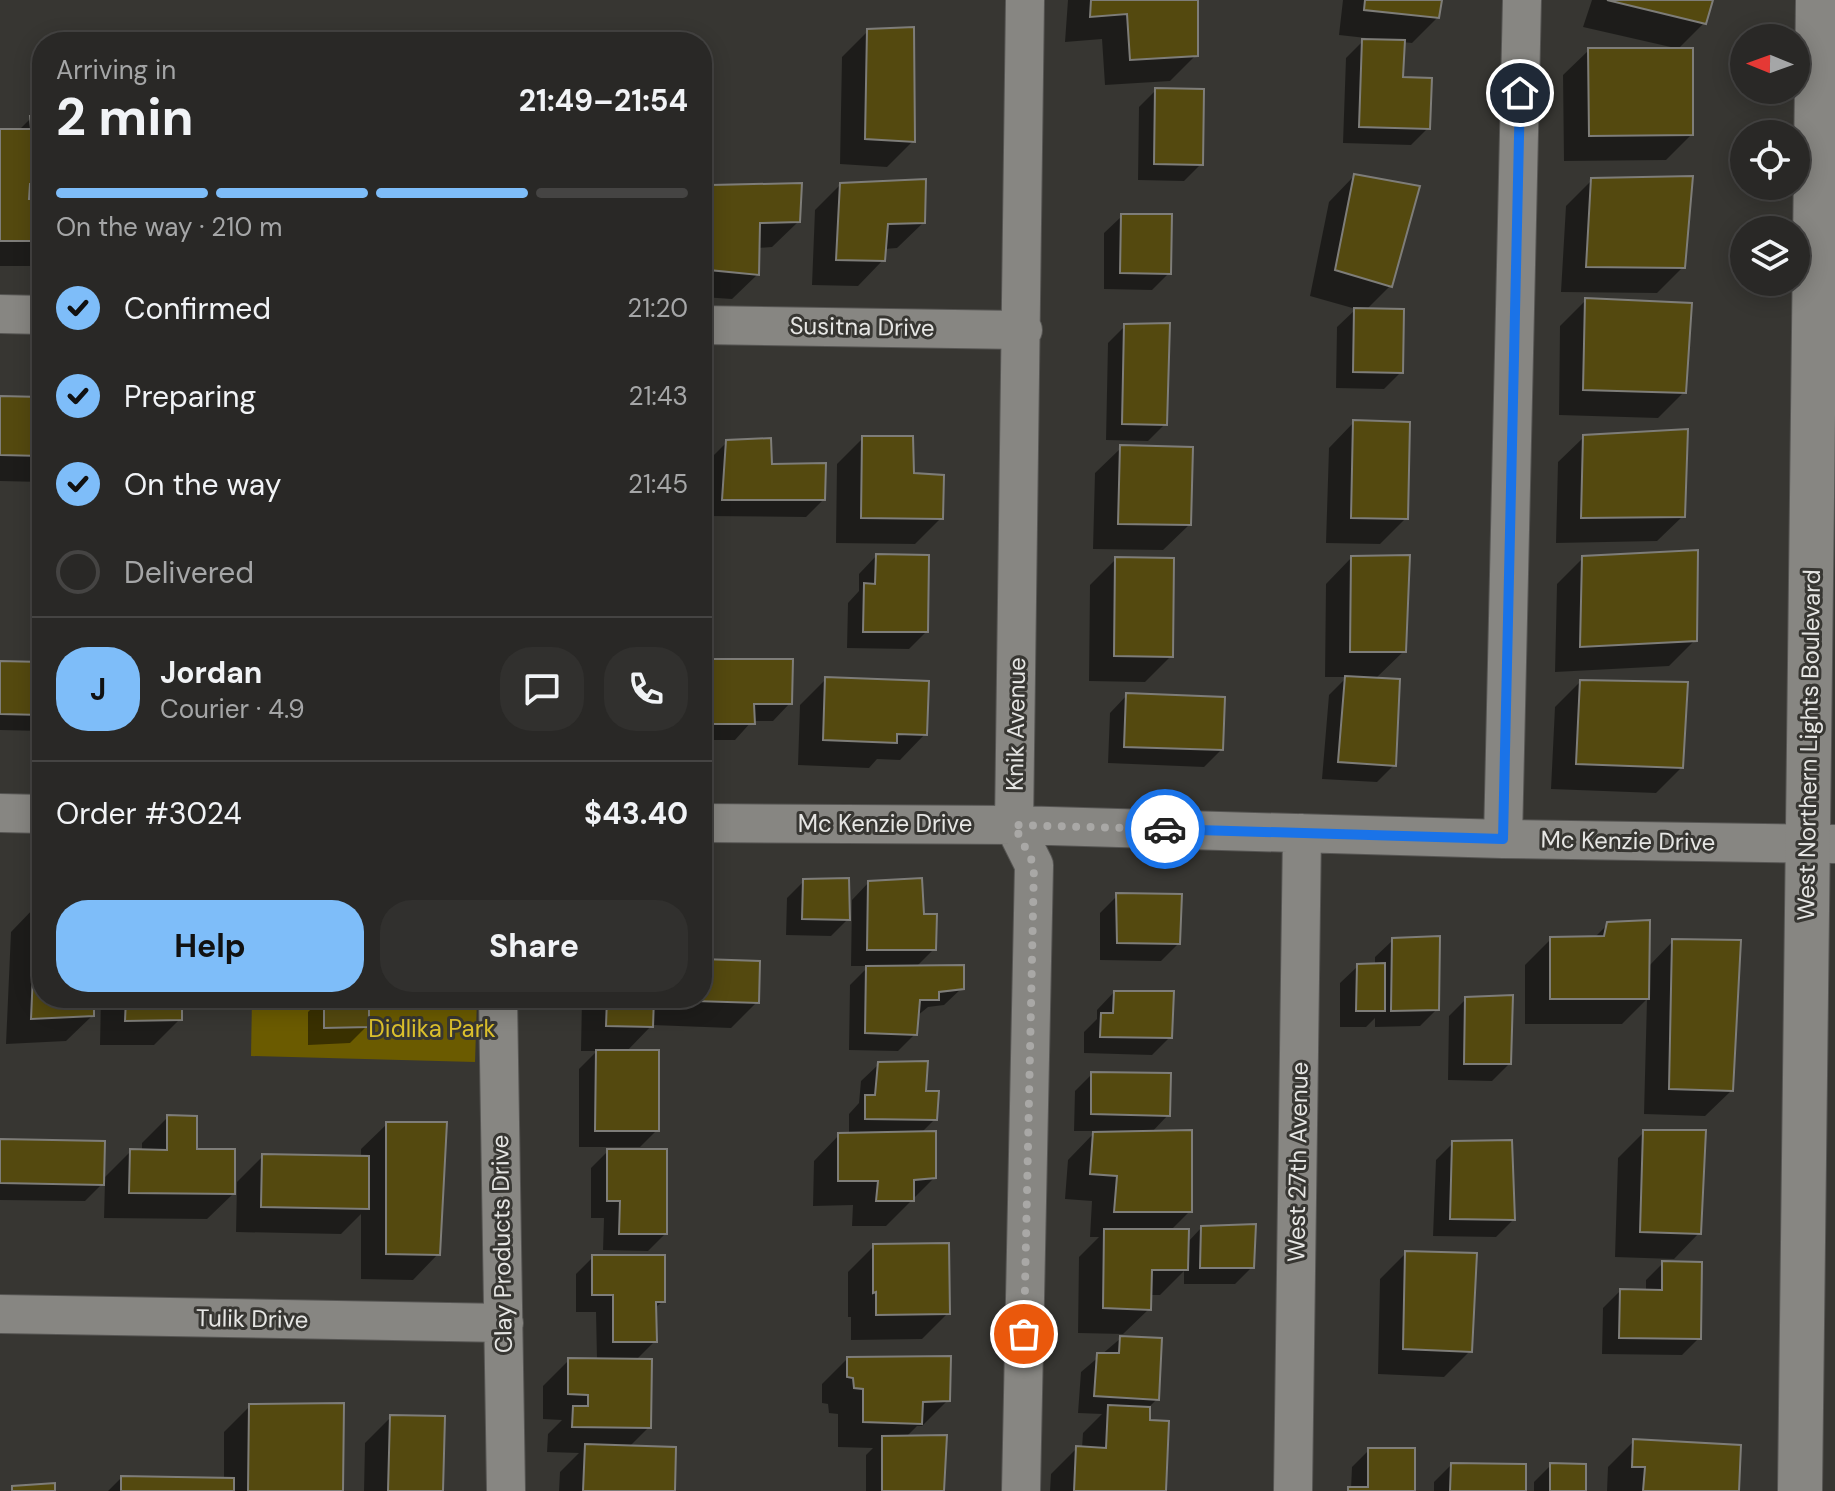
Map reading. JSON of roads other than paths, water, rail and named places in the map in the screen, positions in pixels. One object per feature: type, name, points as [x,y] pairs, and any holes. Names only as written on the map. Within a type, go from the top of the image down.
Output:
[{"type":"street","name":"Knik Avenue","points":[[1021,1491],[1034,865],[1014,825],[1025,0]]},
{"type":"street","points":[[1503,839],[1522,0]]},
{"type":"street","name":"West Northern Lights Boulevard","points":[[1800,1491],[1821,844],[1818,0]]},
{"type":"street","points":[[0,314],[32,315]]},
{"type":"street","name":"Susitna Drive","points":[[712,325],[1023,330]]},
{"type":"street","points":[[0,813],[32,814]]},
{"type":"street","name":"Mc Kenzie Drive","points":[[712,823],[1014,825],[1503,839],[1821,844]]},
{"type":"street","name":"West 27th Avenue","points":[[1293,1491],[1302,833]]},
{"type":"street","name":"Clay Products Drive","points":[[498,1008],[506,1491]]},
{"type":"street","name":"Tulik Drive","points":[[0,1314],[504,1323]]},
{"type":"park label","name":"Didlika Park","points":[[432,1029]]}]
